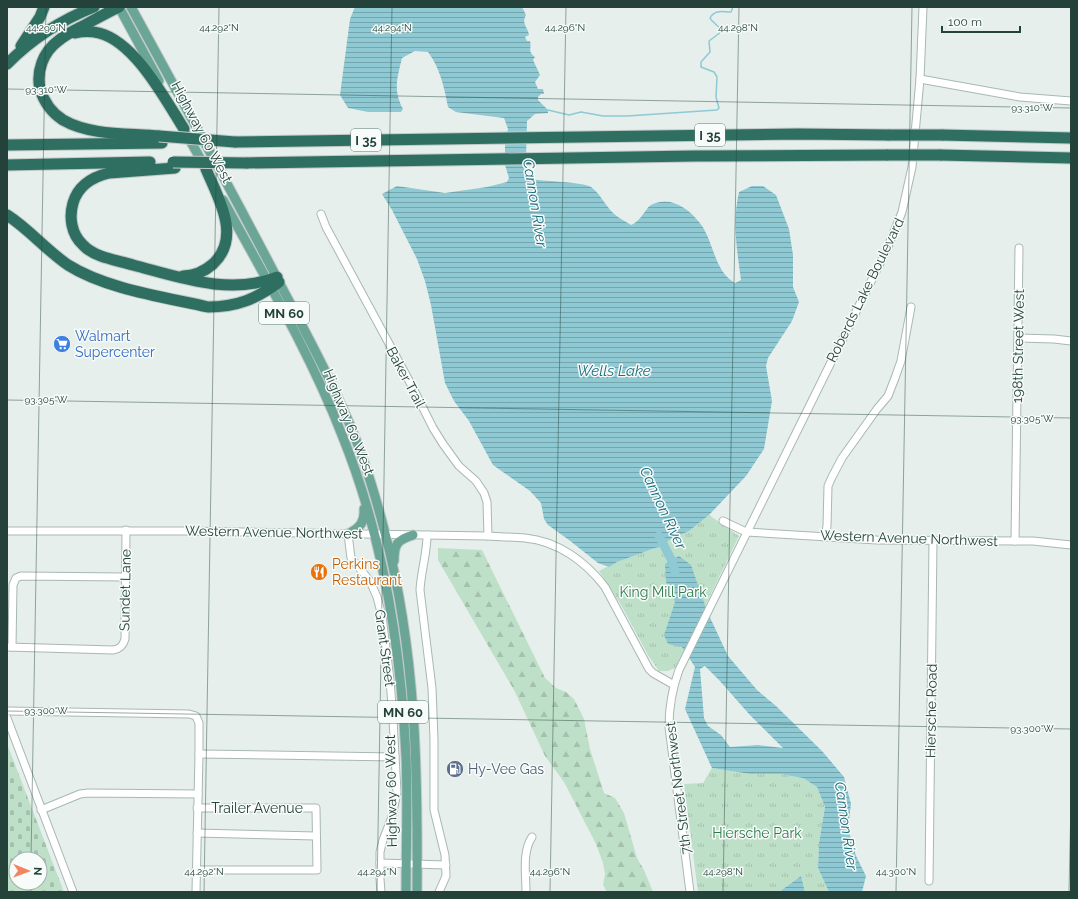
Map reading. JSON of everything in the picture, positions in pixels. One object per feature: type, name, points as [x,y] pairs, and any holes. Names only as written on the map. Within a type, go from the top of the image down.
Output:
[{"type":"highway","points":[[7,63],[24,42],[40,17],[44,7]]},
{"type":"highway","points":[[7,63],[34,40],[53,27],[94,7]]},
{"type":"highway","points":[[119,7],[66,35],[50,48],[40,66],[39,77],[43,98],[55,115],[64,120],[92,130],[160,139]]},
{"type":"highway","points":[[66,35],[92,31],[109,36],[121,45],[152,77],[184,129]]},
{"type":"highway","name":"I 35","points":[[160,139],[235,142],[798,134],[1071,138]]},
{"type":"highway","points":[[7,145],[160,139]]},
{"type":"highway","name":"I 35","points":[[174,165],[532,158],[800,155],[940,155],[1071,158]]},
{"type":"highway","points":[[7,165],[174,165]]},
{"type":"highway","points":[[174,165],[99,175],[84,185],[73,201],[71,219],[76,237],[93,253],[192,281],[213,284],[273,282]]},
{"type":"highway","points":[[172,275],[191,275],[209,268],[222,253],[226,244],[227,235],[225,216],[206,169]]},
{"type":"highway","points":[[7,215],[43,246],[69,265],[89,276],[122,287],[208,308],[234,305],[255,298],[273,282]]},
{"type":"main road","name":"Highway 60 West","points":[[119,7],[206,169],[273,282],[343,407],[366,467],[385,534],[395,581],[405,633],[411,682],[415,731],[417,892]]},
{"type":"main road","name":"Highway 60 West","points":[[131,7],[273,282],[343,435],[363,496],[374,534],[392,624],[402,706],[406,765],[406,892]]},
{"type":"main road","points":[[348,534],[356,530],[363,521],[365,514],[363,496]]},
{"type":"main road","points":[[395,581],[394,557],[396,545],[401,539],[414,535]]},
{"type":"street","name":"Roberds Lake Boulevard","points":[[746,532],[887,249],[906,200],[911,172],[920,79],[923,7]]},
{"type":"street","points":[[920,79],[1020,97],[1071,102]]},
{"type":"street","name":"Baker Trail","points":[[321,214],[326,227],[442,444],[459,466],[476,481],[484,493],[487,502],[488,536]]},
{"type":"street","name":"198th Street West","points":[[1015,541],[1019,338],[1019,248]]},
{"type":"street","points":[[825,536],[827,526],[828,493],[832,477],[842,458],[872,415],[888,396],[901,361],[911,307]]},
{"type":"street","points":[[1019,338],[1071,341]]},
{"type":"street","points":[[723,521],[746,532]]},
{"type":"street","name":"Western Avenue Northwest","points":[[7,531],[126,530],[385,534],[488,536],[540,540],[565,551],[576,558],[596,576],[605,587],[649,669],[653,673],[674,684]]},
{"type":"street","name":"Sundet Lane","points":[[10,647],[113,650],[120,648],[124,639],[126,530]]},
{"type":"street","name":"Western Avenue Northwest","points":[[746,532],[877,540],[1015,541],[1071,545]]},
{"type":"street","name":"7th Street Northwest","points":[[690,892],[669,727],[670,700],[674,684],[684,660],[746,532]]},
{"type":"street","name":"Grant Street","points":[[348,534],[351,558],[370,581],[379,605],[390,680],[396,757],[396,792],[392,817],[380,852],[380,879],[382,892]]},
{"type":"street","points":[[426,535],[427,548],[421,574],[420,590],[432,688],[434,810],[446,865],[446,876],[439,892]]},
{"type":"street","name":"Hiersche Road","points":[[929,881],[932,541]]},
{"type":"street","points":[[10,647],[13,585],[16,578],[21,576],[125,577]]},
{"type":"street","points":[[7,711],[189,714],[196,716],[199,723],[196,892]]},
{"type":"street","points":[[7,718],[73,892]]},
{"type":"street","points":[[199,754],[396,757]]},
{"type":"street","points":[[41,810],[80,794],[88,793],[198,794]]},
{"type":"street","name":"Trailer Avenue","points":[[198,808],[316,808],[316,836]]},
{"type":"street","points":[[196,870],[317,870],[316,836],[197,833]]},
{"type":"street","points":[[526,892],[526,854],[527,847],[532,837]]},
{"type":"street","points":[[380,863],[446,865]]},
{"type":"green space","name":"King Mill Park","points":[[709,515],[739,536],[675,668],[668,671],[659,671],[648,655],[620,603],[599,571],[617,562],[664,546],[669,540],[689,531]]},
{"type":"green space","points":[[438,548],[482,550],[545,678],[556,688],[566,692],[574,699],[584,719],[590,749],[604,793],[615,798],[624,813],[637,858],[644,870],[653,892],[607,892],[603,885],[605,874],[603,863],[596,844],[564,782],[545,756],[514,690],[438,560]]},
{"type":"green space","points":[[7,744],[64,892],[7,892]]},
{"type":"green space","name":"Hiersche Park","points":[[712,768],[750,774],[779,774],[803,778],[817,787],[825,807],[819,843],[818,868],[829,892],[805,892],[801,876],[779,892],[698,892],[684,784],[703,783]]},
{"type":"water","name":"Wells Lake","points":[[355,7],[522,7],[526,15],[524,23],[529,35],[525,37],[527,41],[530,41],[530,51],[535,57],[533,60],[540,75],[535,82],[538,89],[543,89],[544,94],[541,94],[538,97],[538,100],[548,110],[548,113],[535,114],[527,121],[526,159],[522,160],[528,179],[587,185],[595,190],[614,214],[631,225],[635,223],[653,204],[667,202],[681,206],[698,220],[706,233],[723,272],[735,283],[741,280],[736,225],[739,192],[752,186],[763,186],[776,195],[789,229],[793,255],[793,287],[799,302],[792,321],[768,358],[766,366],[772,401],[764,449],[746,476],[709,515],[689,531],[669,540],[664,546],[617,562],[609,567],[598,563],[548,525],[544,519],[541,503],[530,491],[493,465],[469,421],[454,401],[445,383],[431,305],[425,281],[417,259],[392,210],[382,194],[397,186],[445,193],[487,187],[507,182],[509,178],[505,165],[505,146],[508,129],[504,118],[456,112],[448,107],[439,71],[428,52],[415,51],[402,58],[397,84],[398,96],[403,109],[401,112],[368,112],[348,108],[340,95],[350,19]]},
{"type":"water","points":[[679,556],[691,565],[707,611],[728,656],[757,690],[776,706],[822,751],[844,777],[851,804],[848,828],[856,856],[866,876],[862,892],[829,892],[818,868],[819,843],[825,807],[817,787],[803,778],[779,774],[750,774],[712,768],[685,709],[695,667],[682,647],[668,644],[664,635],[675,602],[666,582],[665,564]],"holes":[[[705,666],[749,714],[783,748],[758,745],[730,747],[721,735],[708,726],[704,718],[700,669]]]},
{"type":"water","points":[[801,876],[805,892],[779,892]]},
{"type":"waterway","points":[[548,110],[569,115],[581,112],[603,116],[627,116],[717,110],[719,108],[716,97],[717,77],[714,72],[701,67],[701,62],[710,52],[709,41],[721,32],[720,28],[710,18],[717,12],[731,12],[733,7]]},
{"type":"waterway","name":"Cannon River","points":[[659,536],[672,561],[675,572]]},
{"type":"place","name":"Walmart Supercenter","points":[[62,344]]},
{"type":"place","name":"Perkins Restaurant","points":[[319,572]]},
{"type":"place","name":"Hy-Vee Gas","points":[[455,769]]}]
